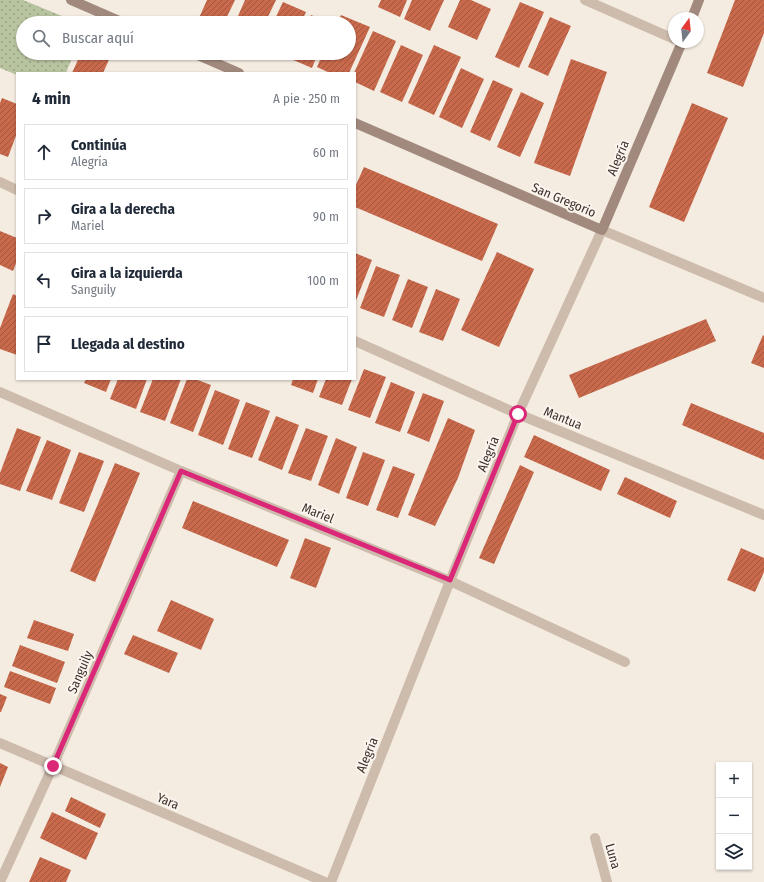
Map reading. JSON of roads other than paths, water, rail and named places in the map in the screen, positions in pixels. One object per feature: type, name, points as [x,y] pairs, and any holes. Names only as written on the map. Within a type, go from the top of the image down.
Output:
[{"type":"street","points":[[71,0],[108,16]]},
{"type":"street","points":[[585,0],[668,36]]},
{"type":"street","points":[[694,12],[699,0]]},
{"type":"street","name":"Alegría","points":[[331,882],[450,580],[518,414],[602,230],[678,48]]},
{"type":"street","points":[[209,60],[237,72]]},
{"type":"street","name":"San Gregorio","points":[[356,123],[602,230],[764,298]]},
{"type":"street","points":[[0,182],[16,190]]},
{"type":"street","name":"Mantua","points":[[356,341],[518,414],[764,515]]},
{"type":"street","name":"Mariel","points":[[0,392],[181,471],[450,580],[625,662]]},
{"type":"street","name":"Sanguily","points":[[0,882],[53,766],[181,471]]},
{"type":"street","name":"Yara","points":[[0,743],[326,882]]},
{"type":"street","name":"Luna","points":[[594,838],[607,882]]}]
